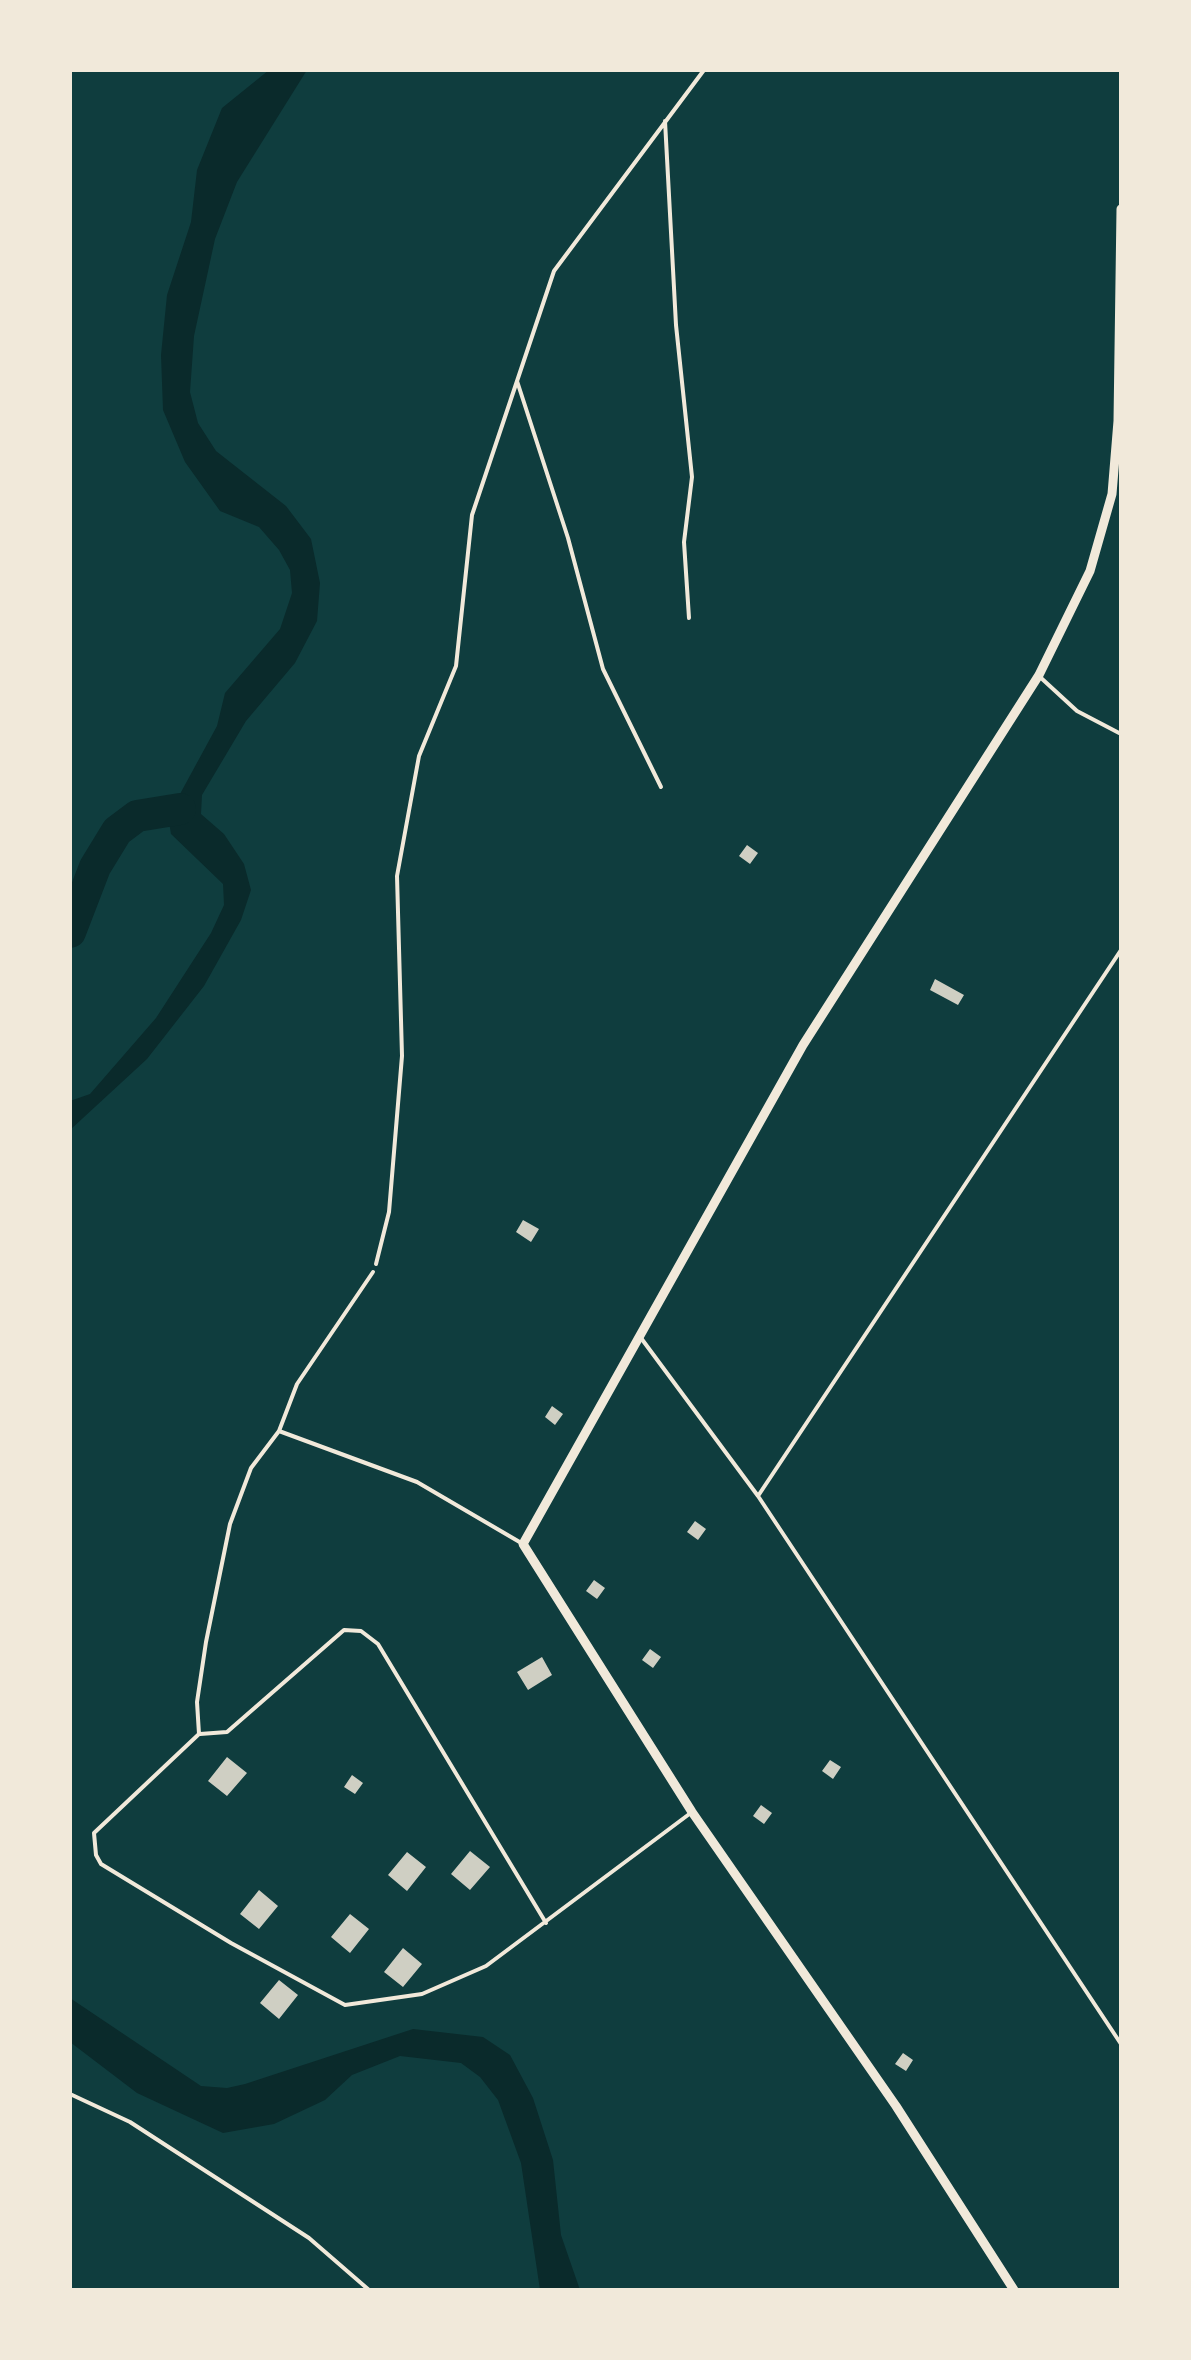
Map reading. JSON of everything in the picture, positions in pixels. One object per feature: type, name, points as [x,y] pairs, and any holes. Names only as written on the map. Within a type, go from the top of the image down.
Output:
[{"type":"street","points":[[1014,2290],[896,2106],[692,1812],[522,1544],[803,1045],[1039,675],[1090,570],[1112,494],[1118,421],[1121,209]]},
{"type":"lane","points":[[1039,675],[1077,711],[1121,734]]},
{"type":"lane","points":[[758,1496],[1121,950]]},
{"type":"lane","points":[[198,1734],[197,1702],[230,1524],[256,1456],[279,1431],[297,1384],[374,1272]]},
{"type":"lane","points":[[641,1338],[758,1496],[1121,2044]]},
{"type":"lane","points":[[279,1431],[417,1482],[522,1544]]},
{"type":"lane","points":[[546,1922],[378,1644],[361,1631],[344,1630],[227,1732],[198,1734],[94,1833],[96,1855],[102,1864],[288,1976],[344,2005],[422,1994],[486,1966],[546,1922],[692,1812]]},
{"type":"path","points":[[374,1272],[388,1212],[402,1056],[397,876],[419,756],[456,666],[472,515],[554,271],[704,70]]},
{"type":"path","points":[[665,120],[676,325],[692,476],[684,542],[688,618]]},
{"type":"path","points":[[517,380],[568,538],[603,669],[661,787]]},
{"type":"path","points":[[70,2094],[130,2122],[310,2238],[369,2290]]},
{"type":"water","points":[[269,70],[307,70],[237,182],[215,239],[194,336],[190,392],[198,423],[216,451],[286,506],[311,539],[320,583],[317,621],[295,663],[246,721],[202,795],[201,814],[224,834],[244,864],[251,890],[241,920],[204,986],[147,1059],[70,1130],[70,1101],[90,1094],[156,1018],[211,933],[224,905],[223,884],[171,834],[168,816],[217,726],[225,693],[280,629],[292,593],[290,570],[279,550],[259,527],[220,511],[185,462],[163,410],[161,355],[167,295],[191,222],[197,170],[222,108]]},
{"type":"water","points":[[70,1998],[201,2086],[227,2088],[245,2084],[413,2029],[483,2037],[510,2055],[533,2098],[553,2160],[561,2235],[580,2290],[540,2290],[521,2163],[498,2100],[480,2077],[461,2063],[400,2056],[352,2075],[325,2100],[274,2124],[223,2133],[137,2093],[70,2042]]},
{"type":"building","points":[[747,845],[758,853],[750,864],[739,856]]},
{"type":"building","points":[[935,979],[964,995],[958,1005],[930,990]]},
{"type":"building","points":[[523,1220],[539,1229],[531,1242],[516,1232]]},
{"type":"building","points":[[552,1406],[563,1414],[555,1425],[545,1417]]},
{"type":"building","points":[[695,1521],[706,1529],[698,1540],[687,1532]]},
{"type":"building","points":[[594,1580],[605,1588],[597,1599],[586,1591]]},
{"type":"building","points":[[650,1649],[661,1657],[653,1668],[642,1660]]},
{"type":"building","points":[[542,1657],[552,1675],[528,1690],[517,1672]]},
{"type":"building","points":[[227,1757],[247,1773],[227,1796],[208,1781]]},
{"type":"building","points":[[830,1760],[841,1767],[833,1779],[822,1771]]},
{"type":"building","points":[[352,1775],[363,1783],[355,1794],[344,1787]]},
{"type":"building","points":[[761,1805],[772,1813],[764,1824],[753,1816]]},
{"type":"building","points":[[470,1851],[490,1867],[470,1890],[451,1874]]},
{"type":"building","points":[[407,1852],[426,1867],[407,1891],[388,1875]]},
{"type":"building","points":[[259,1890],[278,1906],[259,1929],[240,1914]]},
{"type":"building","points":[[350,1914],[369,1929],[350,1953],[331,1937]]},
{"type":"building","points":[[403,1948],[422,1964],[403,1987],[384,1972]]},
{"type":"building","points":[[279,1980],[298,1995],[279,2019],[260,2003]]},
{"type":"building","points":[[903,2053],[913,2060],[906,2071],[895,2064]]},
{"type":"waterway","points":[[70,932],[95,867],[117,831],[137,816],[180,809]]}]
